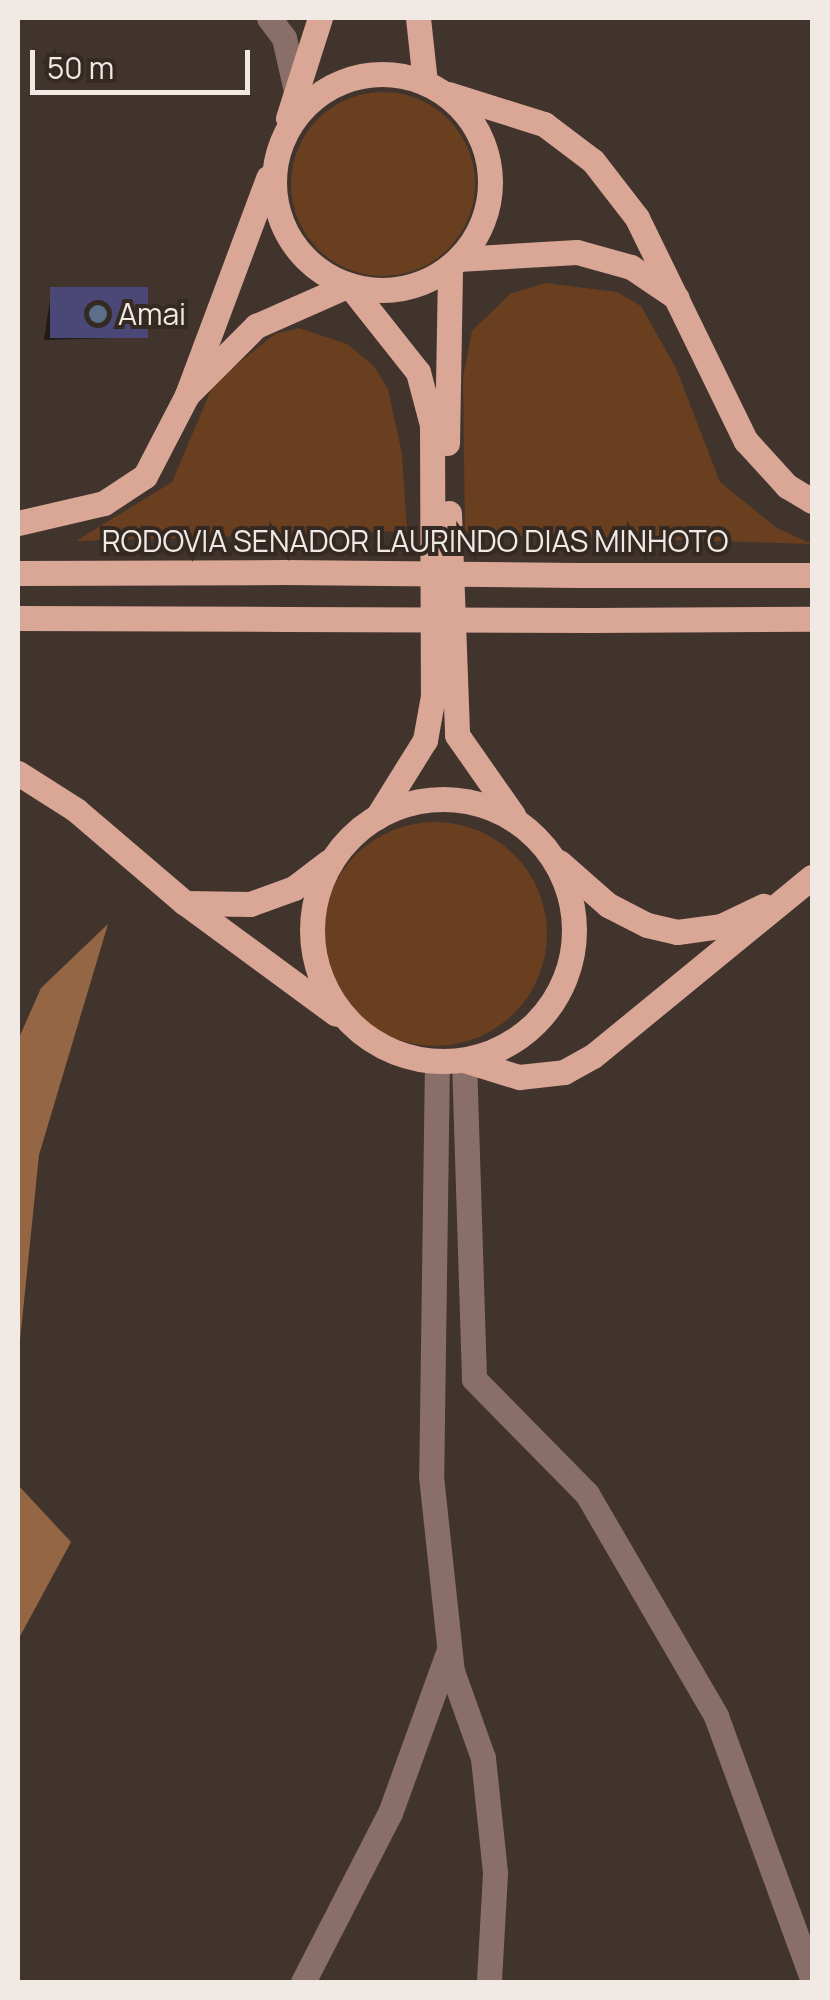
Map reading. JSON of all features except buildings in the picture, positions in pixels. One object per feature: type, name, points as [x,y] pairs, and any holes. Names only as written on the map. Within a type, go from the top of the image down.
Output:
[{"type":"main road","points":[[18,523],[104,503],[145,476],[186,395],[278,149],[320,18]]},
{"type":"main road","points":[[418,18],[434,87],[474,123],[489,162],[485,214],[454,262],[446,370],[457,735],[519,823],[608,905],[647,926],[677,932],[720,926],[803,884]]},
{"type":"main road","points":[[681,301],[631,267],[576,252],[454,262],[402,288],[349,285],[320,272],[290,241],[274,202],[278,149],[306,104],[341,81],[384,73],[544,124],[593,161],[637,218],[681,301],[746,441],[787,486],[812,501]]},
{"type":"main road","points":[[186,395],[256,326],[349,285]]},
{"type":"main road","points":[[185,904],[250,904],[294,888],[377,817],[425,740],[433,696],[432,424],[418,372],[349,285]]},
{"type":"main road","name":"RODOVIA SENADOR LAURINDO DIAS MINHOTO","points":[[18,572],[812,575]]},
{"type":"main road","points":[[18,618],[812,619]]},
{"type":"main road","points":[[18,774],[76,810],[185,904],[388,1050],[437,1061],[464,1060],[519,1077],[564,1072],[652,1014],[803,884]]},
{"type":"main road","points":[[377,817],[449,800],[519,823]]},
{"type":"main road","points":[[464,1060],[529,1029],[560,992],[574,921],[550,854]]},
{"type":"main road","points":[[333,858],[314,904],[313,955],[332,1001],[358,1030]]},
{"type":"street","points":[[268,18],[284,38],[296,91]]},
{"type":"street","points":[[464,1060],[474,1379],[588,1494],[716,1716],[812,1979]]},
{"type":"street","points":[[437,1061],[431,1476],[448,1650],[483,1758],[495,1873],[490,1982]]},
{"type":"street","points":[[303,1982],[390,1813],[448,1650]]},
{"type":"shaded area","points":[[383,92],[418,99],[448,119],[468,149],[475,184],[468,219],[448,249],[418,269],[383,276],[348,269],[318,249],[298,219],[291,184],[298,149],[318,119],[348,99]]},
{"type":"shaded area","points":[[545,283],[617,292],[641,306],[676,368],[720,482],[777,528],[812,544],[465,534],[463,377],[472,331],[510,294]]},
{"type":"shaded area","points":[[299,328],[347,344],[374,366],[388,389],[402,454],[407,531],[76,541],[172,482],[214,383],[275,334]]},
{"type":"shaded area","points":[[435,822],[478,830],[514,855],[539,891],[547,934],[539,977],[514,1013],[478,1038],[435,1046],[392,1038],[356,1013],[331,977],[323,934],[331,891],[356,855],[392,830]]},
{"type":"shaded area","points":[[108,924],[39,1155],[18,1360],[18,1040],[41,988]]},
{"type":"shaded area","points":[[18,1485],[71,1542],[18,1640]]},
{"type":"place","name":"Amai","points":[[98,314]]}]
